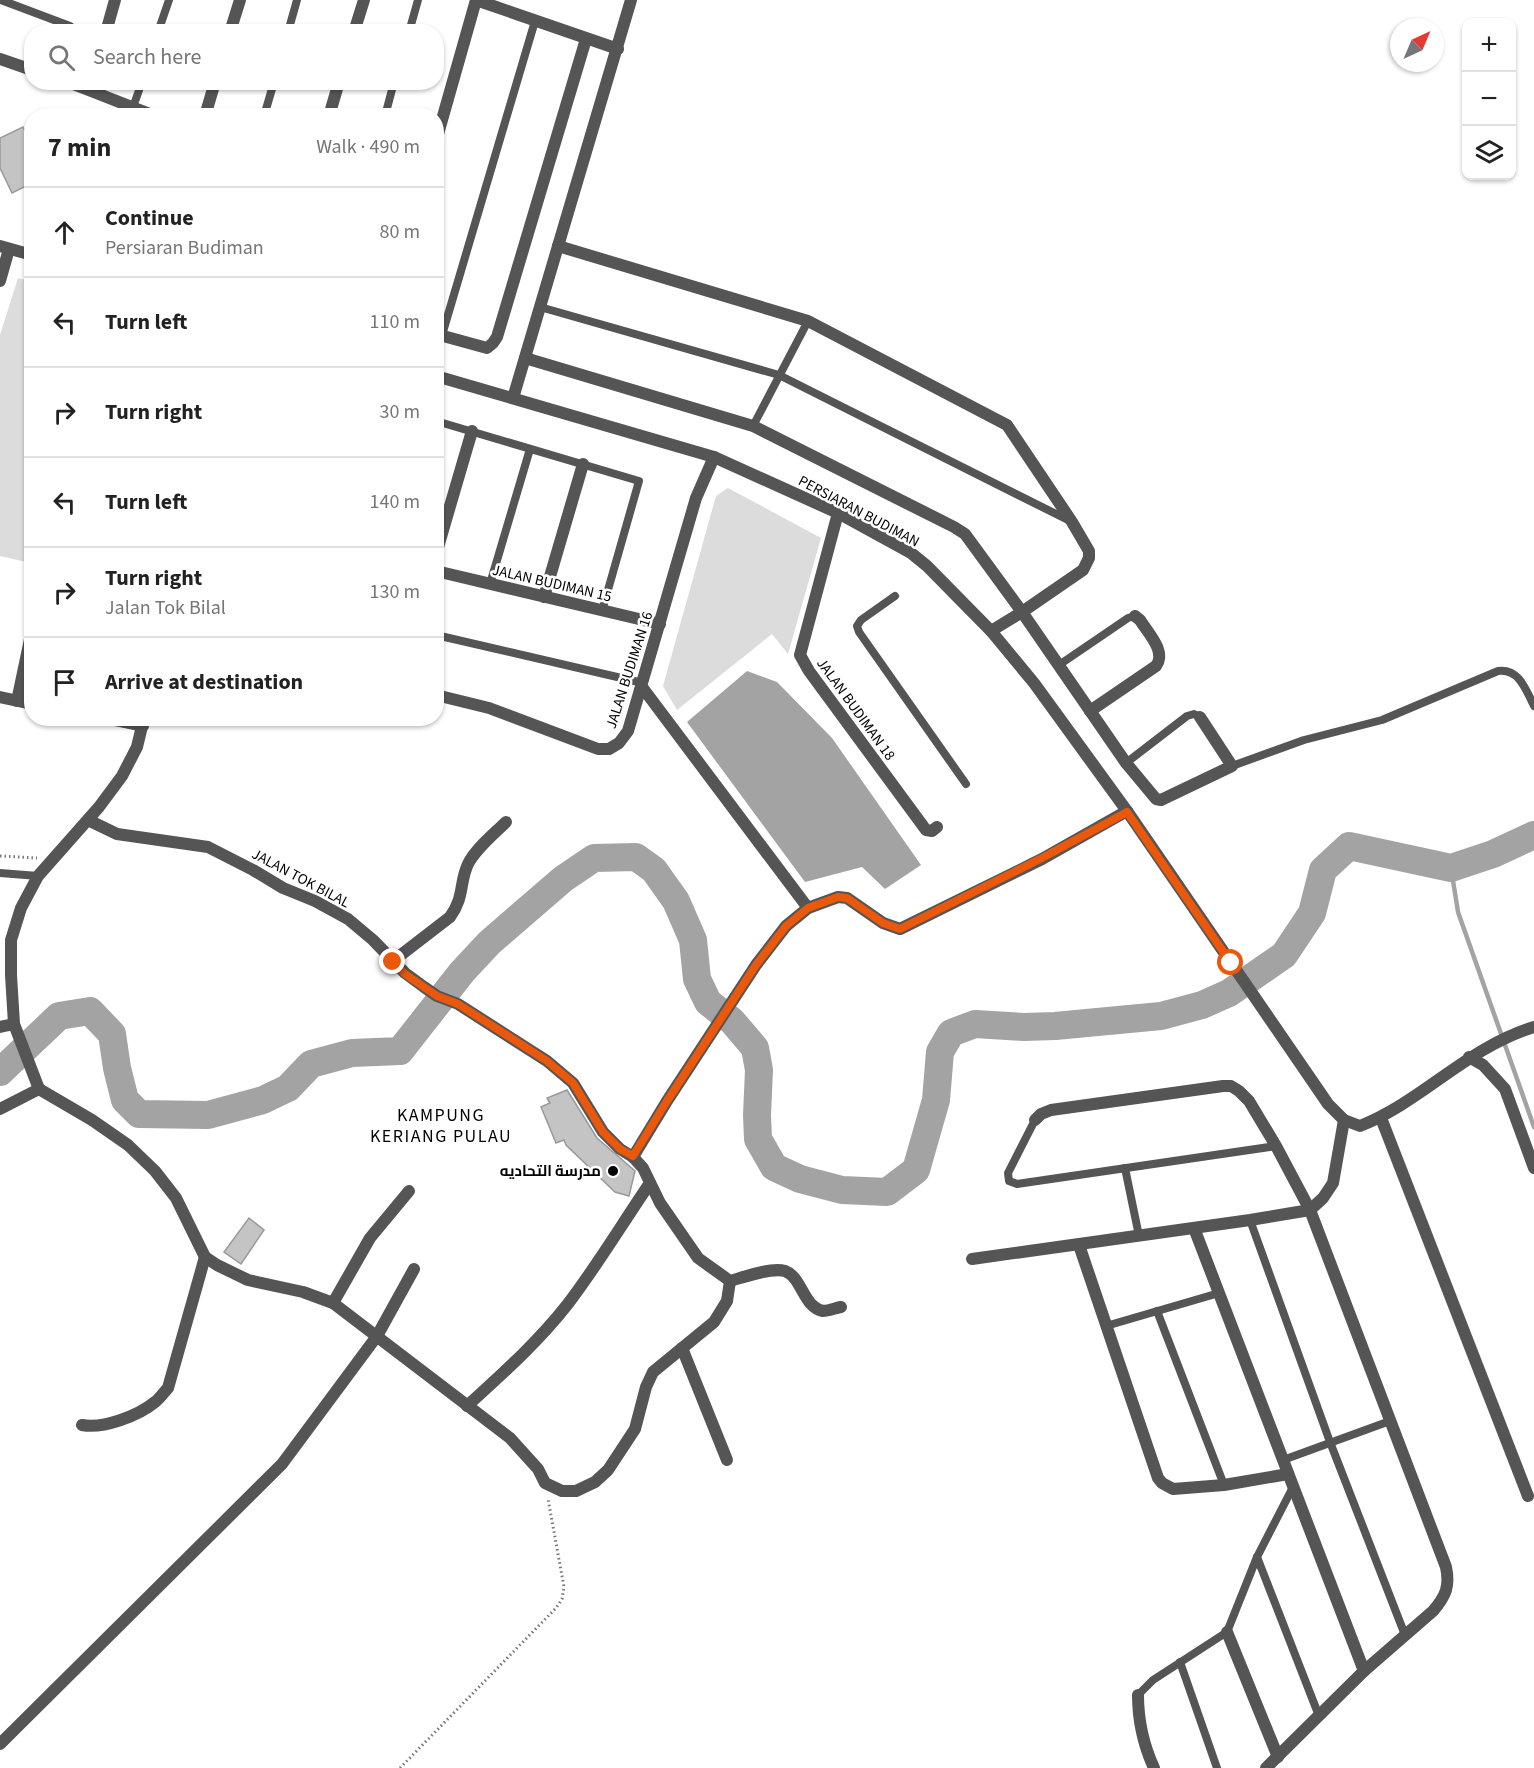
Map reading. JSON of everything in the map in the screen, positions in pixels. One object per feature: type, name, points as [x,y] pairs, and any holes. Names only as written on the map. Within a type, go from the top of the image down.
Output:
[{"type":"street","points":[[108,24],[115,0]]},
{"type":"street","points":[[232,24],[240,0]]},
{"type":"street","points":[[356,24],[364,0]]},
{"type":"street","points":[[444,113],[476,0],[618,49]]},
{"type":"street","points":[[513,398],[632,0]]},
{"type":"street","points":[[444,335],[487,348],[496,337],[586,39]]},
{"type":"street","points":[[0,59],[24,67]]},
{"type":"street","points":[[98,90],[134,107]]},
{"type":"street","points":[[207,108],[213,90]]},
{"type":"street","points":[[331,108],[337,90]]},
{"type":"street","points":[[558,246],[808,321],[1007,425],[1089,551],[1087,564],[1083,570],[991,631]]},
{"type":"street","points":[[0,281],[5,248],[24,253]]},
{"type":"street","points":[[525,358],[753,426],[965,534],[1126,763],[1152,795],[1161,800],[1232,766],[1200,717]]},
{"type":"street","name":"PERSIARAN BUDIMAN","points":[[444,378],[714,457],[838,513],[911,553],[991,631],[1034,683],[1127,812],[1328,1104],[1344,1120]]},
{"type":"street","points":[[444,527],[472,432]]},
{"type":"street","name":"JALAN BUDIMAN 16","points":[[444,697],[489,708],[598,749],[609,749],[619,744],[628,731],[696,498],[714,457]]},
{"type":"street","points":[[544,597],[583,464]]},
{"type":"street","name":"JALAN BUDIMAN 18","points":[[838,513],[800,655],[809,671],[926,830],[932,831],[937,827]]},
{"type":"street","name":"JALAN BUDIMAN 15","points":[[444,574],[660,624]]},
{"type":"street","points":[[1090,711],[1160,661],[1161,654],[1140,620],[1135,616]]},
{"type":"street","points":[[17,701],[24,668]]},
{"type":"street","points":[[642,685],[808,908]]},
{"type":"street","points":[[0,697],[24,702]]},
{"type":"street","points":[[143,726],[137,747],[122,776],[88,820],[38,876],[21,908],[11,940],[10,975],[14,1024],[37,1085],[128,1145],[155,1171],[176,1198],[206,1257],[248,1280],[303,1292],[333,1303],[510,1438],[538,1469],[545,1483],[562,1491],[576,1491],[595,1482],[608,1470],[634,1429],[653,1371],[714,1322],[728,1301],[730,1281]]},
{"type":"street","points":[[841,1307],[823,1311],[813,1305],[798,1287],[794,1277],[786,1272],[774,1270],[730,1281],[698,1258],[660,1203],[643,1168],[633,1156],[756,965],[786,926],[808,908],[838,897],[847,898],[883,923],[900,929],[1042,858],[1127,812]]},
{"type":"street","name":"JALAN TOK BILAL","points":[[88,820],[117,834],[208,847],[283,888],[315,901],[348,919],[373,940],[405,974],[437,996],[458,1004],[547,1061],[573,1083],[603,1132],[620,1149],[633,1156]]},
{"type":"street","points":[[393,962],[450,917],[457,908],[468,864],[506,822]]},
{"type":"street","points":[[0,1027],[14,1024]]},
{"type":"street","points":[[972,1260],[1310,1210],[1323,1198],[1333,1183],[1344,1120],[1360,1126],[1381,1118],[1485,1047],[1528,1029]]},
{"type":"street","points":[[1469,1057],[1483,1065],[1505,1089],[1534,1168]]},
{"type":"street","points":[[0,1109],[37,1085]]},
{"type":"street","points":[[1035,1120],[1050,1110],[1223,1086],[1231,1086],[1249,1101],[1310,1210],[1446,1567],[1449,1579],[1443,1600],[1364,1671],[1266,1768]]},
{"type":"street","points":[[1381,1118],[1528,1496]]},
{"type":"street","points":[[468,1406],[542,1335],[566,1306],[600,1260],[650,1184]]},
{"type":"street","points":[[333,1303],[370,1238],[410,1191]]},
{"type":"street","points":[[1194,1228],[1364,1671]]},
{"type":"street","points":[[1079,1245],[1158,1478],[1162,1483],[1173,1490],[1224,1485],[1288,1474]]},
{"type":"street","points":[[82,1425],[93,1427],[119,1421],[154,1402],[168,1388],[206,1257]]},
{"type":"street","points":[[0,1744],[282,1464],[377,1336],[414,1269]]},
{"type":"street","points":[[682,1348],[727,1460]]},
{"type":"street","points":[[1227,1632],[1278,1757]]},
{"type":"street","points":[[1138,1695],[1138,1715],[1144,1746],[1154,1768]]},
{"type":"lane","points":[[1,0],[65,24]]},
{"type":"lane","points":[[161,24],[169,0]]},
{"type":"lane","points":[[290,24],[297,0]]},
{"type":"lane","points":[[411,24],[418,0]]},
{"type":"lane","points":[[444,318],[535,21]]},
{"type":"lane","points":[[134,107],[139,90]]},
{"type":"lane","points":[[266,108],[272,90]]},
{"type":"lane","points":[[387,108],[392,90]]},
{"type":"lane","points":[[540,307],[779,375],[1072,522]]},
{"type":"lane","points":[[753,426],[808,321]]},
{"type":"lane","points":[[444,423],[639,481],[602,611]]},
{"type":"lane","points":[[490,584],[530,448]]},
{"type":"lane","points":[[895,597],[861,620],[858,626],[859,632],[966,784]]},
{"type":"lane","points":[[1059,665],[1128,618],[1135,616]]},
{"type":"lane","points":[[444,636],[642,685]]},
{"type":"lane","points":[[1232,766],[1304,740],[1382,720],[1498,671],[1506,670],[1514,673],[1534,706]]},
{"type":"lane","points":[[1126,763],[1187,716],[1194,714],[1200,717]]},
{"type":"lane","points":[[0,873],[38,876]]},
{"type":"lane","points":[[1035,1120],[1008,1173],[1009,1180],[1017,1184],[1276,1146]]},
{"type":"lane","points":[[1125,1168],[1139,1236]]},
{"type":"lane","points":[[1250,1220],[1330,1442],[1405,1635]]},
{"type":"lane","points":[[1106,1326],[1219,1293]]},
{"type":"lane","points":[[1156,1311],[1224,1485]]},
{"type":"lane","points":[[1283,1460],[1390,1421]]},
{"type":"lane","points":[[1138,1695],[1152,1680],[1227,1632],[1257,1557],[1293,1487]]},
{"type":"lane","points":[[1257,1557],[1319,1716]]},
{"type":"lane","points":[[1180,1662],[1217,1768]]},
{"type":"path","points":[[0,856],[51,861]]},
{"type":"path","points":[[400,1768],[556,1608],[562,1599],[564,1587],[545,1483]]},
{"type":"shaded area","points":[[18,278],[24,280],[24,561],[0,556],[0,335]]},
{"type":"shaded area","points":[[728,488],[821,538],[788,654],[772,634],[677,710],[663,686],[716,496]]},
{"type":"shaded area","points":[[747,671],[777,682],[832,738],[921,865],[885,889],[862,867],[805,882],[687,722]]},
{"type":"building","points":[[23,127],[24,129],[24,187],[12,193],[0,168],[0,138]]},
{"type":"building","points":[[567,1090],[597,1138],[635,1171],[629,1196],[615,1192],[566,1145],[564,1140],[556,1143],[541,1107],[550,1103],[547,1098]]},
{"type":"building","points":[[249,1218],[264,1230],[241,1264],[224,1252]]},
{"type":"waterway","points":[[0,1072],[59,1016],[90,1011],[112,1034],[125,1100],[139,1114],[208,1115],[263,1100],[288,1088],[311,1064],[352,1053],[400,1051],[462,972],[489,943],[563,879],[594,858],[636,857],[654,870],[676,901],[693,940],[697,979],[708,1002],[732,1021],[755,1048],[759,1070],[758,1139],[774,1167],[800,1179],[842,1190],[887,1192],[916,1170],[936,1100],[940,1052],[951,1033],[975,1024],[1055,1026],[1161,1016],[1202,1005],[1229,993],[1284,955],[1312,913],[1323,870],[1349,846],[1451,868],[1493,854],[1534,835]]},
{"type":"waterway","points":[[1451,868],[1458,912],[1534,1127]]},
{"type":"place","name":"مدرسة التحاديه","points":[[613,1171]]},
{"type":"district","name":"KAMPUNG KERIANG PULAU","points":[[441,1125]]},
{"type":"route","points":[[393,962],[405,974],[437,996],[458,1004],[547,1061],[573,1083],[603,1132],[620,1149],[633,1156],[756,965],[786,926],[808,908],[838,897],[847,898],[883,923],[900,929],[1042,858],[1127,812],[1231,963]]}]
